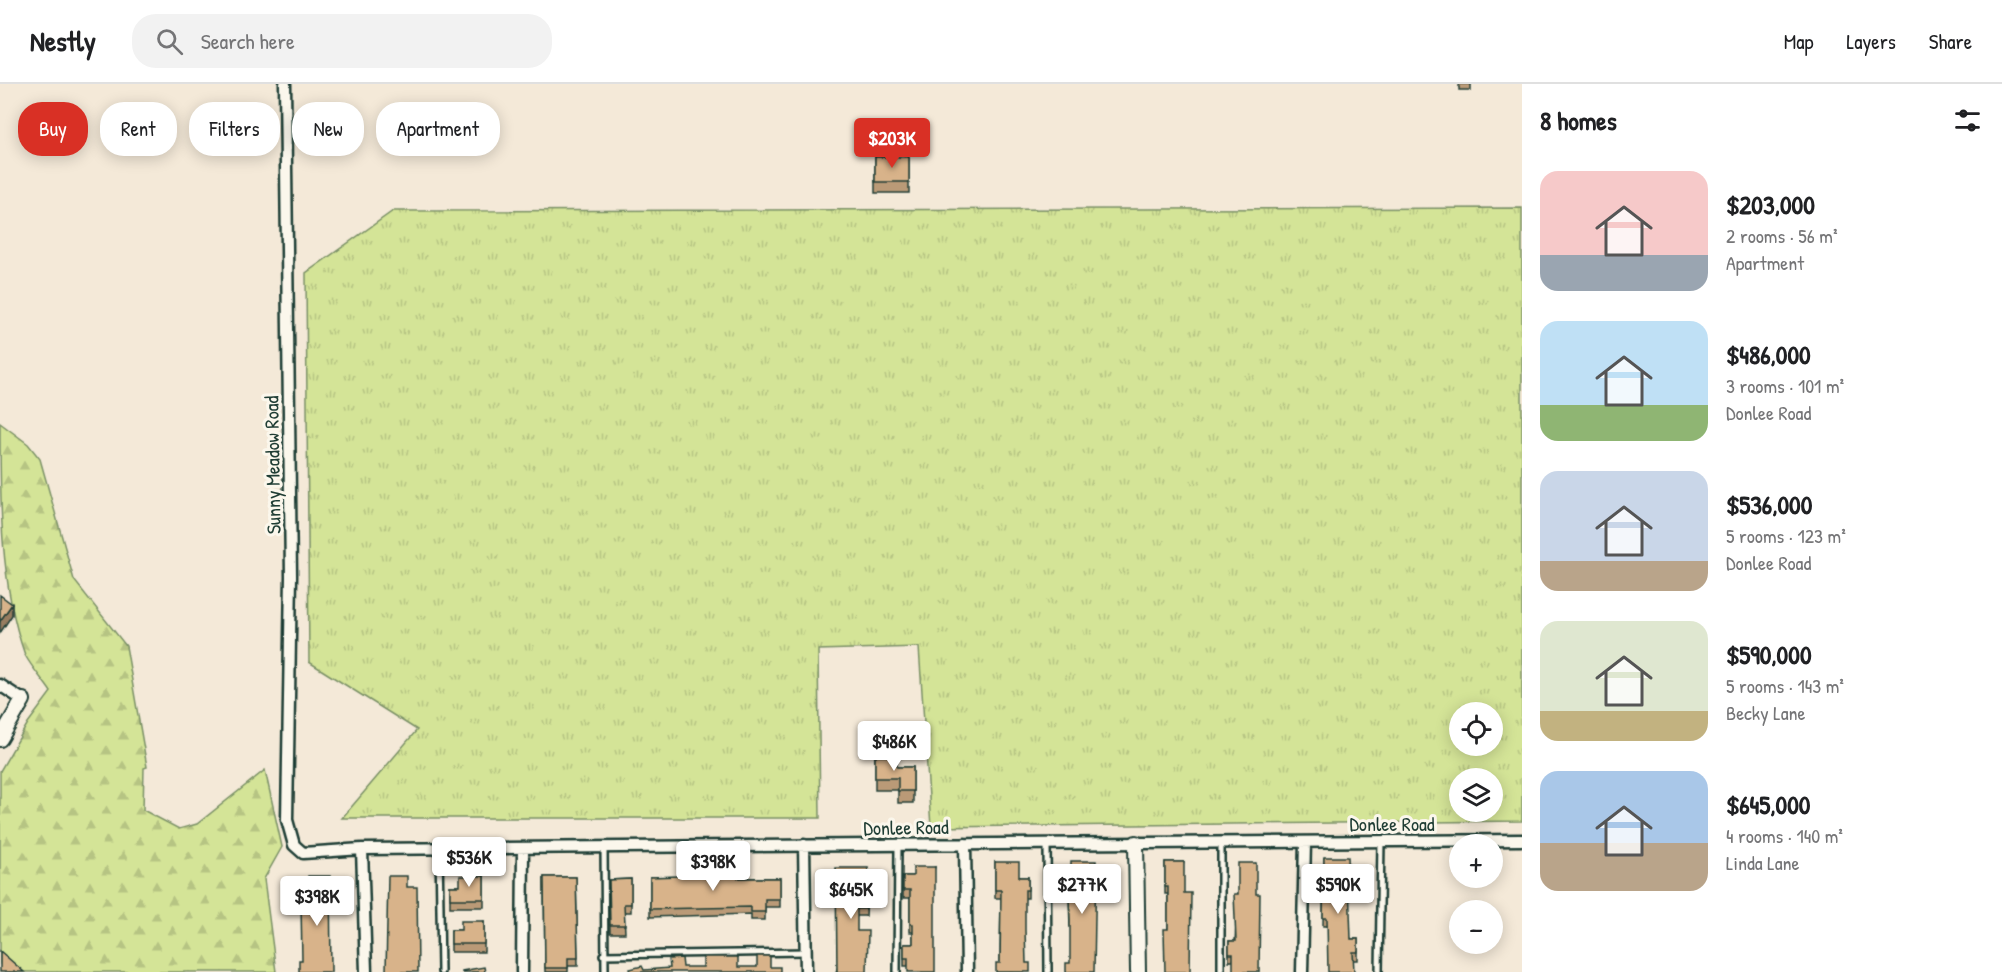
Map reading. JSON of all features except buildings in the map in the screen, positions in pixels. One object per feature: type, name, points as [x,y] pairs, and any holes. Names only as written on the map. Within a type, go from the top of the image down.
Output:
[{"type":"street","name":"Sunny Meadow Road","points":[[285,84],[291,576],[287,820],[294,845]]},
{"type":"street","points":[[0,685],[23,700],[0,739]]},
{"type":"street","name":"Donlee Road","points":[[294,845],[303,854],[362,849],[440,848],[1522,840]]},
{"type":"street","points":[[1302,972],[1305,842]]},
{"type":"street","points":[[1136,843],[1138,972]]},
{"type":"street","points":[[965,844],[967,972]]},
{"type":"street","points":[[804,845],[806,972]]},
{"type":"street","points":[[522,972],[523,848]]},
{"type":"street","points":[[362,849],[366,972]]},
{"type":"lane","points":[[1379,972],[1381,841]]},
{"type":"lane","points":[[1221,842],[1221,972]]},
{"type":"lane","points":[[1047,844],[1048,972]]},
{"type":"lane","points":[[897,972],[898,845]]},
{"type":"lane","points":[[604,847],[603,955],[605,972]]},
{"type":"lane","points":[[440,848],[441,972]]},
{"type":"lane","points":[[603,955],[806,952]]},
{"type":"green space","points":[[1522,208],[1522,821],[1503,821],[1503,768],[1449,768],[1449,822],[931,827],[919,647],[818,650],[820,818],[342,818],[417,730],[309,662],[306,273],[393,211]]},
{"type":"green space","points":[[0,423],[28,444],[40,459],[74,580],[126,646],[147,767],[144,768],[143,810],[179,829],[197,824],[265,770],[282,847],[264,879],[276,972],[9,972],[0,964],[0,771],[28,723],[51,692],[25,655],[11,600],[1,512]]}]
